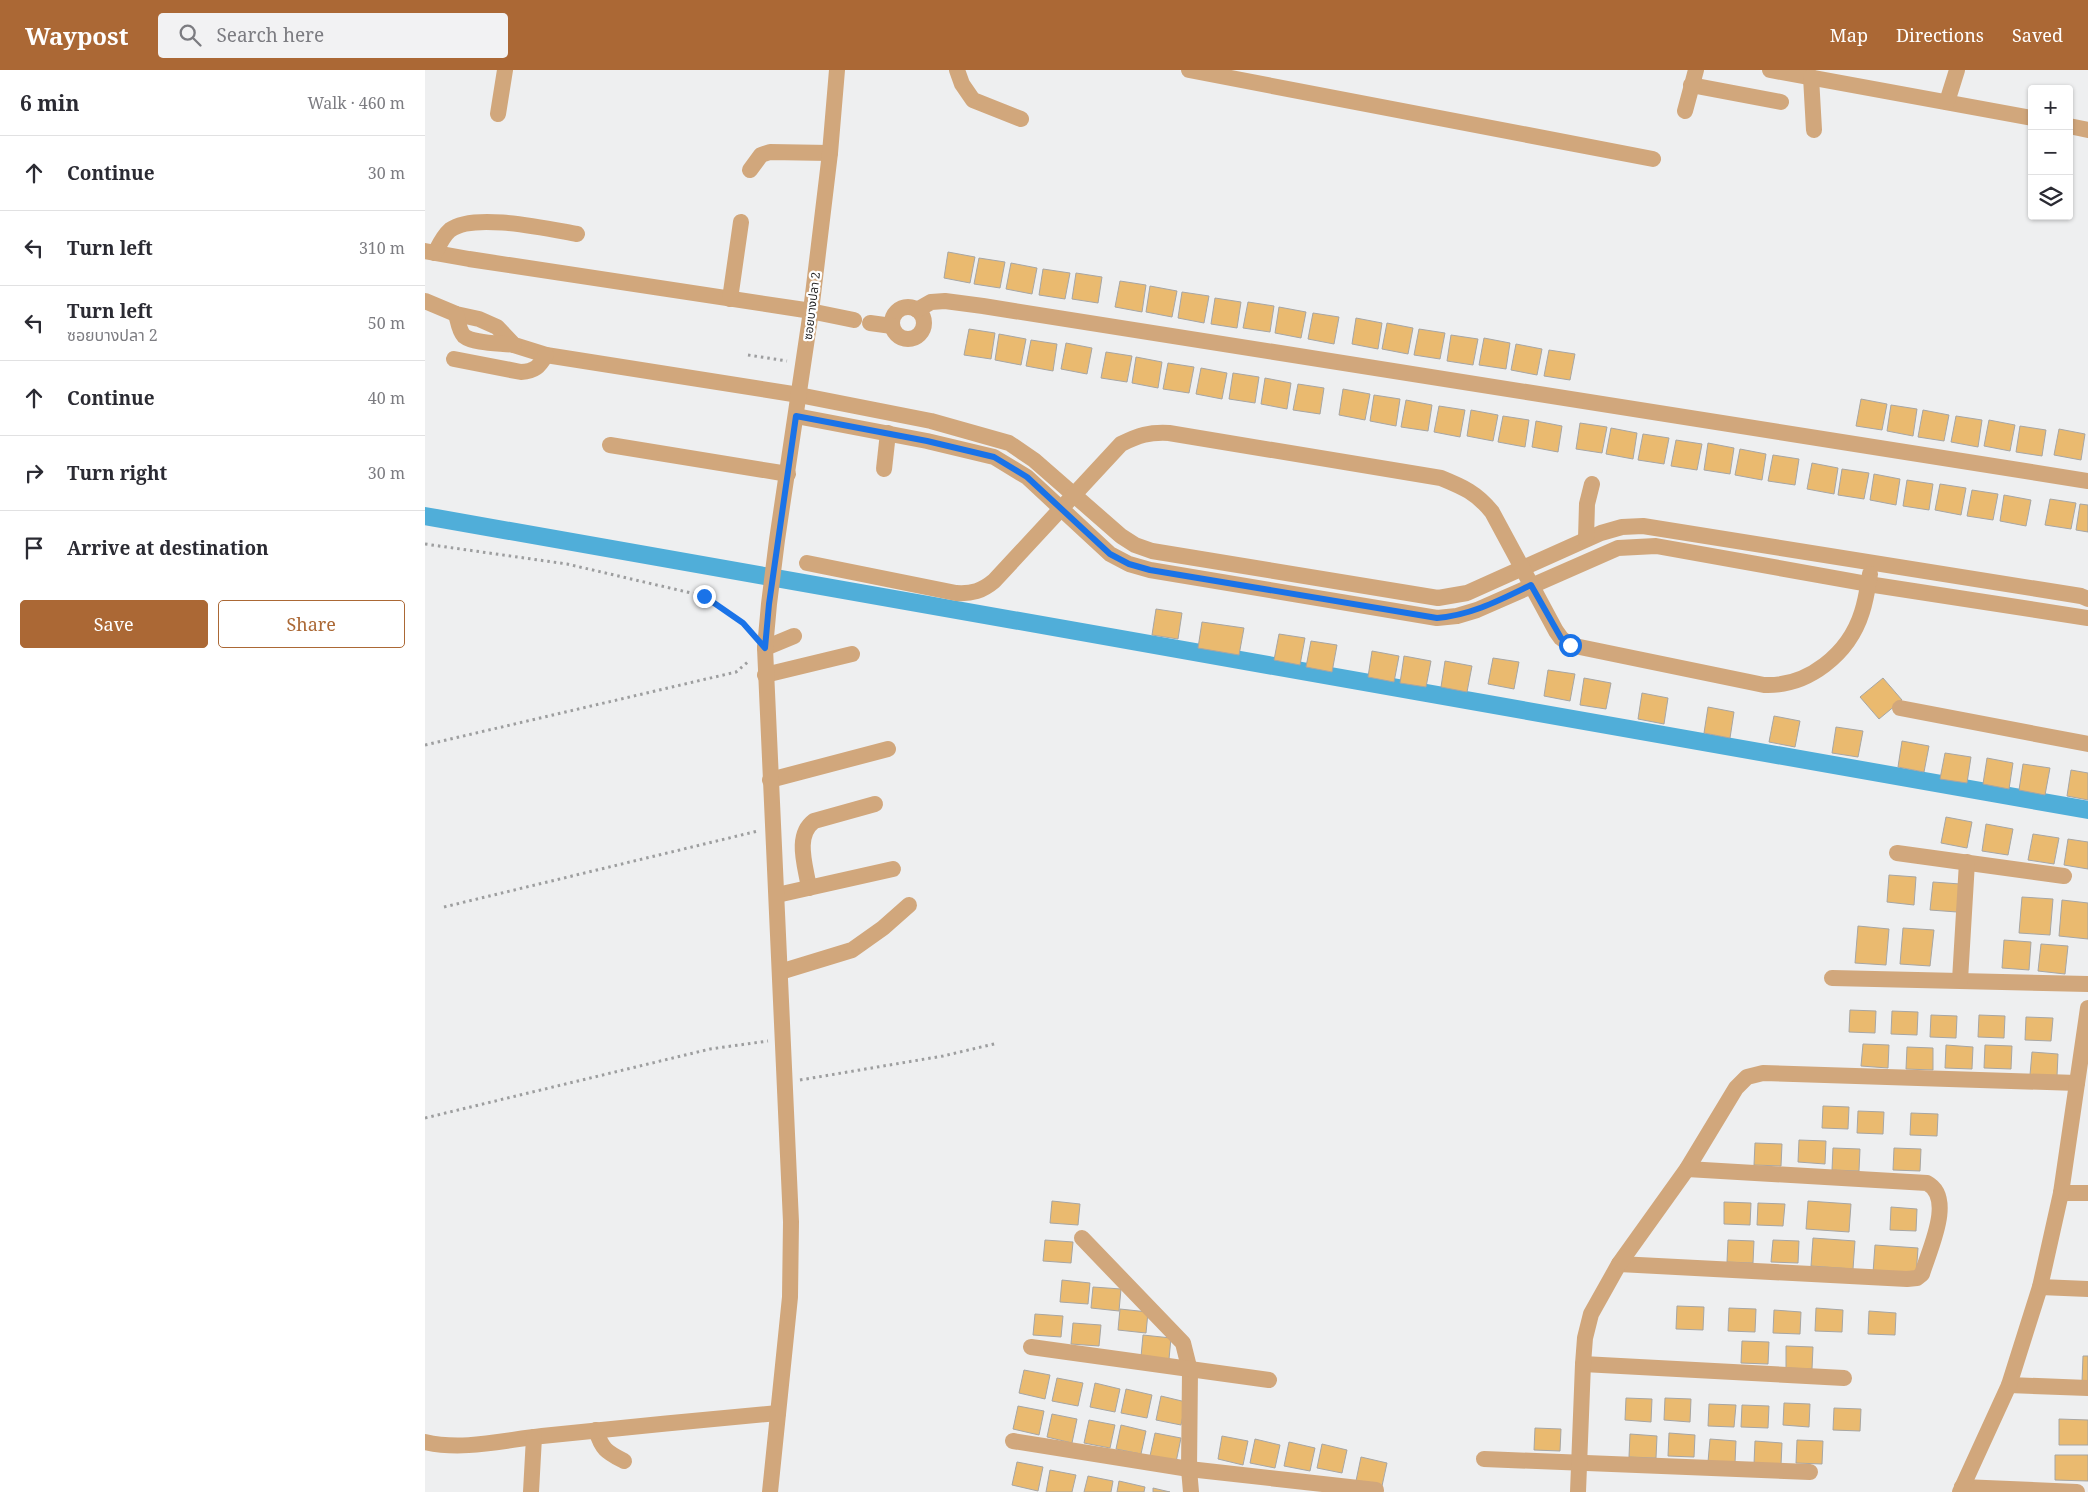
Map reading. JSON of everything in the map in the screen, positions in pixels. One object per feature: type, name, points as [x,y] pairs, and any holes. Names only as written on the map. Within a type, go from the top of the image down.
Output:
[{"type":"street","points":[[498,114],[505,70]]},
{"type":"street","name":"ซอยบางปลา 2","points":[[770,1492],[790,1297],[791,1222],[765,648],[777,540],[805,364],[830,153],[837,70]]},
{"type":"street","points":[[957,70],[967,92],[973,100],[1021,119]]},
{"type":"street","points":[[1189,70],[1653,159]]},
{"type":"street","points":[[1770,70],[2028,117]]},
{"type":"street","points":[[1947,102],[1957,70]]},
{"type":"street","points":[[1811,77],[1814,130]]},
{"type":"street","points":[[1685,111],[1694,78],[1781,102]]},
{"type":"street","points":[[2073,127],[2088,130]]},
{"type":"street","points":[[750,170],[761,155],[770,152],[830,153]]},
{"type":"street","points":[[430,252],[451,229],[466,224],[491,222],[577,234]]},
{"type":"street","points":[[730,299],[741,222]]},
{"type":"street","points":[[430,252],[811,311],[862,322],[892,326]]},
{"type":"street","points":[[917,310],[931,302],[938,301],[983,306],[2088,481]]},
{"type":"street","points":[[425,302],[456,314],[460,331],[465,337],[475,341],[515,345],[546,355],[799,395],[931,421],[1009,443],[1020,449],[1121,536],[1135,545],[1152,551],[1438,598],[1467,593],[1585,539],[1622,527],[1643,526],[2071,594],[2088,599]]},
{"type":"street","points":[[910,307],[917,310],[922,316],[924,323],[922,331],[917,337],[909,340],[901,338],[895,333],[892,326],[892,318],[896,312],[902,308],[910,307]]},
{"type":"street","points":[[454,359],[521,372],[531,371],[539,367],[546,355]]},
{"type":"street","points":[[796,416],[889,433],[994,457],[1027,477],[1110,554],[1129,564],[1150,570],[1437,618],[1457,616],[1477,610],[1617,548],[1633,546],[1656,546],[1868,584],[2088,618]]},
{"type":"street","points":[[927,441],[931,421]]},
{"type":"street","points":[[807,563],[955,593],[969,594],[983,590],[994,581],[1121,444],[1152,432],[1441,478],[1461,486],[1481,498],[1492,512],[1561,638],[1570,645],[1764,685],[1781,686],[1804,678],[1823,668],[1838,653],[1851,636],[1862,612],[1873,562]]},
{"type":"street","points":[[884,470],[889,433]]},
{"type":"street","points":[[610,445],[788,474]]},
{"type":"street","points":[[1585,539],[1587,504],[1592,484]]},
{"type":"street","points":[[765,648],[794,636]]},
{"type":"street","points":[[765,675],[852,654]]},
{"type":"street","points":[[1899,708],[2088,744]]},
{"type":"street","points":[[770,780],[888,749]]},
{"type":"street","points":[[809,888],[803,844],[803,834],[807,826],[814,821],[875,804]]},
{"type":"street","points":[[1897,853],[2064,876]]},
{"type":"street","points":[[1960,980],[1967,862]]},
{"type":"street","points":[[777,895],[893,868]]},
{"type":"street","points":[[780,972],[852,950],[883,928],[909,906]]},
{"type":"street","points":[[1832,978],[2088,984]]},
{"type":"street","points":[[2077,1492],[1961,1490],[2009,1385],[2040,1287],[2061,1193],[2080,1093],[2088,1008]]},
{"type":"street","points":[[1578,1492],[1583,1364],[1585,1338],[1591,1314],[1619,1264],[1687,1169],[1736,1088],[1747,1077],[1755,1074],[2080,1093]]},
{"type":"street","points":[[1619,1264],[1907,1279],[1917,1278],[1922,1274],[1939,1221],[1941,1206],[1935,1187],[1927,1183],[1687,1169]]},
{"type":"street","points":[[2061,1193],[2088,1194]]},
{"type":"street","points":[[1082,1238],[1183,1343],[1191,1371],[1189,1469],[1191,1492]]},
{"type":"street","points":[[2040,1287],[2088,1289]]},
{"type":"street","points":[[1031,1347],[1191,1371],[1269,1380]]},
{"type":"street","points":[[1583,1364],[1844,1378]]},
{"type":"street","points":[[2009,1385],[2088,1388]]},
{"type":"street","points":[[425,1442],[438,1445],[475,1444],[596,1430],[778,1413]]},
{"type":"street","points":[[596,1430],[600,1444],[606,1451],[624,1461]]},
{"type":"street","points":[[531,1492],[535,1437]]},
{"type":"street","points":[[1013,1441],[1189,1469],[1376,1490]]},
{"type":"street","points":[[1484,1459],[1810,1472]]},
{"type":"path","points":[[748,355],[805,364]]},
{"type":"path","points":[[425,544],[567,564],[704,596],[743,623],[765,648],[736,672],[425,745]]},
{"type":"path","points":[[444,907],[773,827]]},
{"type":"path","points":[[425,1118],[710,1049],[783,1039]]},
{"type":"path","points":[[785,1082],[943,1056],[998,1043]]},
{"type":"building","points":[[948,252],[975,257],[970,283],[944,278]]},
{"type":"building","points":[[979,258],[1005,262],[1000,288],[974,284]]},
{"type":"building","points":[[1011,263],[1037,268],[1032,294],[1006,289]]},
{"type":"building","points":[[1043,269],[1070,273],[1065,299],[1039,295]]},
{"type":"building","points":[[1076,273],[1102,277],[1098,303],[1072,299]]},
{"type":"building","points":[[1120,281],[1146,285],[1142,312],[1115,307]]},
{"type":"building","points":[[1150,286],[1177,291],[1172,317],[1146,312]]},
{"type":"building","points":[[1182,292],[1209,296],[1204,323],[1178,318]]},
{"type":"building","points":[[1215,298],[1241,302],[1237,328],[1211,324]]},
{"type":"building","points":[[1248,302],[1274,306],[1270,332],[1243,328]]},
{"type":"building","points":[[1279,307],[1306,312],[1301,338],[1275,333]]},
{"type":"building","points":[[1313,313],[1339,317],[1334,344],[1308,339]]},
{"type":"building","points":[[1356,318],[1382,323],[1378,349],[1352,344]]},
{"type":"building","points":[[1387,323],[1413,328],[1408,354],[1382,349]]},
{"type":"building","points":[[969,329],[995,333],[991,359],[964,355]]},
{"type":"building","points":[[1419,329],[1445,333],[1440,359],[1414,355]]},
{"type":"building","points":[[999,334],[1026,339],[1021,365],[995,360]]},
{"type":"building","points":[[1451,335],[1478,339],[1473,365],[1447,361]]},
{"type":"building","points":[[1484,338],[1510,343],[1506,369],[1479,365]]},
{"type":"building","points":[[1031,340],[1057,344],[1053,371],[1026,366]]},
{"type":"building","points":[[1066,343],[1092,348],[1087,374],[1061,369]]},
{"type":"building","points":[[1516,344],[1542,349],[1537,375],[1511,370]]},
{"type":"building","points":[[1549,350],[1575,354],[1570,380],[1544,376]]},
{"type":"building","points":[[1106,352],[1132,356],[1127,382],[1101,378]]},
{"type":"building","points":[[1136,357],[1162,362],[1158,388],[1132,383]]},
{"type":"building","points":[[1168,363],[1194,367],[1189,393],[1163,389]]},
{"type":"building","points":[[1201,368],[1227,373],[1222,399],[1196,394]]},
{"type":"building","points":[[1233,373],[1259,377],[1255,403],[1229,399]]},
{"type":"building","points":[[1265,378],[1291,383],[1287,409],[1261,404]]},
{"type":"building","points":[[1298,384],[1324,388],[1320,414],[1293,410]]},
{"type":"building","points":[[1343,389],[1370,394],[1365,420],[1339,415]]},
{"type":"building","points":[[1374,395],[1400,399],[1396,426],[1370,421]]},
{"type":"building","points":[[1861,399],[1887,404],[1882,430],[1856,426]]},
{"type":"building","points":[[1406,400],[1432,405],[1428,431],[1401,427]]},
{"type":"building","points":[[1891,405],[1917,409],[1913,436],[1887,431]]},
{"type":"building","points":[[1439,406],[1465,410],[1460,437],[1434,432]]},
{"type":"building","points":[[1471,410],[1498,415],[1493,441],[1467,436]]},
{"type":"building","points":[[1923,410],[1949,415],[1944,441],[1918,437]]},
{"type":"building","points":[[1503,416],[1529,420],[1525,447],[1498,442]]},
{"type":"building","points":[[1956,416],[1982,420],[1978,447],[1951,442]]},
{"type":"building","points":[[1989,420],[2015,425],[2010,451],[1984,446]]},
{"type":"building","points":[[1536,421],[1562,426],[1558,452],[1532,447]]},
{"type":"building","points":[[1580,423],[1607,427],[1602,453],[1576,449]]},
{"type":"building","points":[[2020,426],[2046,430],[2042,456],[2016,452]]},
{"type":"building","points":[[1611,428],[1637,433],[1633,459],[1606,454]]},
{"type":"building","points":[[2059,429],[2085,434],[2081,460],[2054,455]]},
{"type":"building","points":[[1643,434],[1669,438],[1664,464],[1638,460]]},
{"type":"building","points":[[1676,440],[1702,444],[1697,470],[1671,466]]},
{"type":"building","points":[[1708,443],[1734,448],[1730,474],[1704,470]]},
{"type":"building","points":[[1740,449],[1766,454],[1762,480],[1735,475]]},
{"type":"building","points":[[1773,455],[1799,459],[1795,485],[1768,481]]},
{"type":"building","points":[[1812,463],[1838,468],[1834,494],[1807,489]]},
{"type":"building","points":[[1842,469],[1869,473],[1864,499],[1838,495]]},
{"type":"building","points":[[1874,474],[1900,479],[1896,505],[1870,500]]},
{"type":"building","points":[[1907,480],[1933,484],[1929,510],[1903,506]]},
{"type":"building","points":[[1940,484],[1966,488],[1961,515],[1935,510]]},
{"type":"building","points":[[1972,490],[1998,494],[1993,520],[1967,516]]},
{"type":"building","points":[[2004,495],[2031,500],[2026,526],[2000,521]]},
{"type":"building","points":[[2050,499],[2076,503],[2071,529],[2045,525]]},
{"type":"building","points":[[2080,504],[2088,505],[2088,532],[2076,530]]},
{"type":"building","points":[[1156,609],[1182,613],[1178,639],[1152,635]]},
{"type":"building","points":[[1202,622],[1244,628],[1239,655],[1198,648]]},
{"type":"building","points":[[1279,634],[1305,638],[1300,665],[1274,660]]},
{"type":"building","points":[[1311,641],[1337,645],[1332,672],[1306,667]]},
{"type":"building","points":[[1372,651],[1399,656],[1394,682],[1368,677]]},
{"type":"building","points":[[1404,656],[1431,661],[1426,687],[1400,683]]},
{"type":"building","points":[[1493,658],[1519,662],[1514,689],[1488,684]]},
{"type":"building","points":[[1445,661],[1472,666],[1467,692],[1441,687]]},
{"type":"building","points":[[1548,670],[1575,674],[1570,701],[1544,696]]},
{"type":"building","points":[[1584,678],[1611,683],[1606,709],[1580,705]]},
{"type":"building","points":[[1883,678],[1902,700],[1879,719],[1860,697]]},
{"type":"building","points":[[1642,693],[1668,698],[1664,724],[1638,719]]},
{"type":"building","points":[[1708,707],[1734,712],[1730,738],[1704,733]]},
{"type":"building","points":[[1774,716],[1800,721],[1795,747],[1769,742]]},
{"type":"building","points":[[1836,727],[1863,731],[1858,757],[1832,753]]},
{"type":"building","points":[[1902,741],[1929,746],[1924,772],[1898,767]]},
{"type":"building","points":[[1945,753],[1971,757],[1967,783],[1940,779]]},
{"type":"building","points":[[1987,758],[2013,763],[2009,789],[1983,784]]},
{"type":"building","points":[[2023,764],[2050,768],[2045,795],[2019,790]]},
{"type":"building","points":[[2071,770],[2088,773],[2088,800],[2067,796]]},
{"type":"building","points":[[1946,817],[1972,822],[1967,848],[1941,843]]},
{"type":"building","points":[[1986,824],[2013,829],[2008,855],[1982,851]]},
{"type":"building","points":[[2033,834],[2059,838],[2054,864],[2028,860]]},
{"type":"building","points":[[2068,839],[2088,842],[2088,869],[2064,865]]},
{"type":"building","points":[[1889,875],[1916,877],[1914,905],[1887,902]]},
{"type":"building","points":[[1933,882],[1960,884],[1957,912],[1930,910]]},
{"type":"building","points":[[2022,897],[2053,899],[2050,935],[2019,933]]},
{"type":"building","points":[[2062,900],[2088,903],[2088,939],[2059,936]]},
{"type":"building","points":[[1858,926],[1889,929],[1886,965],[1855,963]]},
{"type":"building","points":[[1903,928],[1934,930],[1930,966],[1900,964]]},
{"type":"building","points":[[2004,940],[2031,942],[2029,970],[2002,968]]},
{"type":"building","points":[[2041,944],[2068,946],[2065,974],[2038,971]]},
{"type":"building","points":[[1850,1010],[1876,1011],[1875,1033],[1849,1032]]},
{"type":"building","points":[[1892,1011],[1918,1012],[1917,1035],[1891,1034]]},
{"type":"building","points":[[1931,1015],[1957,1016],[1956,1038],[1930,1037]]},
{"type":"building","points":[[1979,1015],[2005,1016],[2004,1038],[1978,1037]]},
{"type":"building","points":[[2026,1017],[2053,1018],[2051,1041],[2025,1040]]},
{"type":"building","points":[[1863,1044],[1889,1045],[1888,1068],[1861,1066]]},
{"type":"building","points":[[1946,1045],[1973,1047],[1972,1069],[1945,1068]]},
{"type":"building","points":[[1985,1045],[2012,1046],[2011,1069],[1984,1068]]},
{"type":"building","points":[[1907,1047],[1933,1048],[1933,1070],[1906,1069]]},
{"type":"building","points":[[2032,1052],[2058,1054],[2057,1076],[2030,1075]]},
{"type":"building","points":[[1823,1106],[1849,1107],[1848,1129],[1822,1128]]},
{"type":"building","points":[[1858,1111],[1884,1112],[1883,1134],[1857,1133]]},
{"type":"building","points":[[1911,1113],[1938,1114],[1937,1136],[1910,1135]]},
{"type":"building","points":[[1799,1140],[1826,1141],[1825,1164],[1798,1162]]},
{"type":"building","points":[[1755,1143],[1782,1144],[1781,1166],[1754,1165]]},
{"type":"building","points":[[1833,1148],[1860,1149],[1859,1171],[1832,1170]]},
{"type":"building","points":[[1894,1148],[1921,1149],[1920,1171],[1893,1170]]},
{"type":"building","points":[[1052,1201],[1080,1204],[1078,1225],[1050,1223]]},
{"type":"building","points":[[1808,1201],[1851,1204],[1849,1232],[1806,1229]]},
{"type":"building","points":[[1724,1202],[1751,1203],[1750,1225],[1724,1224]]},
{"type":"building","points":[[1758,1203],[1785,1204],[1783,1226],[1757,1225]]},
{"type":"building","points":[[1891,1207],[1917,1209],[1916,1231],[1890,1230]]},
{"type":"building","points":[[1813,1238],[1855,1241],[1853,1269],[1811,1266]]},
{"type":"building","points":[[1045,1240],[1073,1242],[1071,1263],[1043,1261]]},
{"type":"building","points":[[1728,1240],[1754,1241],[1753,1263],[1727,1262]]},
{"type":"building","points":[[1773,1240],[1799,1241],[1798,1263],[1771,1262]]},
{"type":"building","points":[[1875,1245],[1918,1248],[1916,1276],[1873,1273]]},
{"type":"building","points":[[1062,1280],[1090,1283],[1088,1304],[1060,1302]]},
{"type":"building","points":[[1093,1287],[1121,1289],[1119,1311],[1091,1308]]},
{"type":"building","points":[[1677,1306],[1704,1307],[1703,1330],[1676,1329]]},
{"type":"building","points":[[1729,1308],[1756,1309],[1755,1332],[1728,1331]]},
{"type":"building","points":[[1816,1308],[1843,1310],[1842,1332],[1815,1331]]},
{"type":"building","points":[[1120,1309],[1148,1312],[1146,1333],[1118,1330]]},
{"type":"building","points":[[1774,1310],[1801,1312],[1800,1334],[1773,1333]]},
{"type":"building","points":[[1869,1311],[1896,1313],[1895,1335],[1868,1334]]},
{"type":"building","points":[[1035,1314],[1063,1316],[1061,1337],[1033,1335]]},
{"type":"building","points":[[1073,1323],[1101,1325],[1099,1346],[1071,1344]]},
{"type":"building","points":[[1143,1335],[1171,1338],[1169,1359],[1141,1357]]},
{"type":"building","points":[[1742,1341],[1769,1342],[1768,1364],[1741,1363]]},
{"type":"building","points":[[1786,1346],[1813,1347],[1812,1369],[1786,1368]]},
{"type":"building","points":[[2083,1356],[2088,1356],[2088,1382],[2082,1382]]},
{"type":"building","points":[[1024,1370],[1050,1375],[1045,1399],[1019,1393]]},
{"type":"building","points":[[1057,1378],[1083,1383],[1078,1406],[1052,1401]]},
{"type":"building","points":[[1095,1383],[1120,1389],[1115,1412],[1090,1407]]},
{"type":"building","points":[[1126,1389],[1152,1395],[1147,1418],[1121,1413]]},
{"type":"building","points":[[1161,1396],[1186,1402],[1181,1425],[1156,1420]]},
{"type":"building","points":[[1626,1398],[1652,1399],[1651,1422],[1625,1420]]},
{"type":"building","points":[[1665,1398],[1691,1399],[1690,1422],[1664,1420]]},
{"type":"building","points":[[1784,1403],[1810,1404],[1809,1427],[1783,1425]]},
{"type":"building","points":[[1709,1404],[1736,1405],[1734,1427],[1708,1426]]},
{"type":"building","points":[[1742,1405],[1769,1406],[1768,1428],[1741,1427]]},
{"type":"building","points":[[1018,1406],[1044,1411],[1039,1435],[1013,1429]]},
{"type":"building","points":[[1834,1408],[1861,1409],[1860,1431],[1833,1430]]},
{"type":"building","points":[[1052,1414],[1077,1419],[1072,1443],[1047,1437]]},
{"type":"building","points":[[2059,1419],[2088,1420],[2088,1445],[2059,1445]]},
{"type":"building","points":[[1089,1420],[1115,1425],[1110,1448],[1084,1443]]},
{"type":"building","points":[[1121,1425],[1146,1431],[1141,1454],[1116,1449]]},
{"type":"building","points":[[1535,1428],[1561,1429],[1560,1451],[1534,1450]]},
{"type":"building","points":[[1155,1433],[1181,1438],[1176,1462],[1150,1456]]},
{"type":"building","points":[[1669,1433],[1695,1435],[1694,1457],[1668,1456]]},
{"type":"building","points":[[1630,1434],[1657,1436],[1656,1458],[1629,1457]]},
{"type":"building","points":[[1222,1436],[1248,1441],[1243,1465],[1218,1459]]},
{"type":"building","points":[[1255,1439],[1280,1445],[1275,1468],[1250,1463]]},
{"type":"building","points":[[1710,1439],[1736,1441],[1735,1463],[1708,1462]]},
{"type":"building","points":[[1797,1440],[1823,1441],[1822,1464],[1796,1463]]},
{"type":"building","points":[[1755,1441],[1782,1443],[1781,1465],[1754,1464]]},
{"type":"building","points":[[1289,1442],[1315,1448],[1310,1471],[1284,1466]]},
{"type":"building","points":[[1322,1444],[1347,1450],[1342,1473],[1317,1468]]},
{"type":"building","points":[[2055,1455],[2088,1455],[2088,1481],[2055,1480]]},
{"type":"building","points":[[1361,1457],[1387,1463],[1382,1486],[1356,1481]]},
{"type":"building","points":[[1017,1462],[1043,1467],[1038,1491],[1012,1485]]},
{"type":"building","points":[[1050,1470],[1076,1475],[1072,1492],[1046,1492]]},
{"type":"building","points":[[1088,1476],[1113,1481],[1111,1492],[1084,1492]]},
{"type":"building","points":[[1119,1481],[1145,1487],[1144,1492],[1117,1492]]},
{"type":"building","points":[[1153,1488],[1170,1492],[1153,1492]]},
{"type":"waterway","points":[[425,516],[2088,810]]},
{"type":"route","points":[[704,596],[743,623],[765,648],[777,540],[796,416],[927,441],[994,457],[1027,477],[1110,554],[1129,564],[1150,570],[1437,618],[1457,616],[1477,610],[1531,585],[1556,631],[1570,645]]}]
